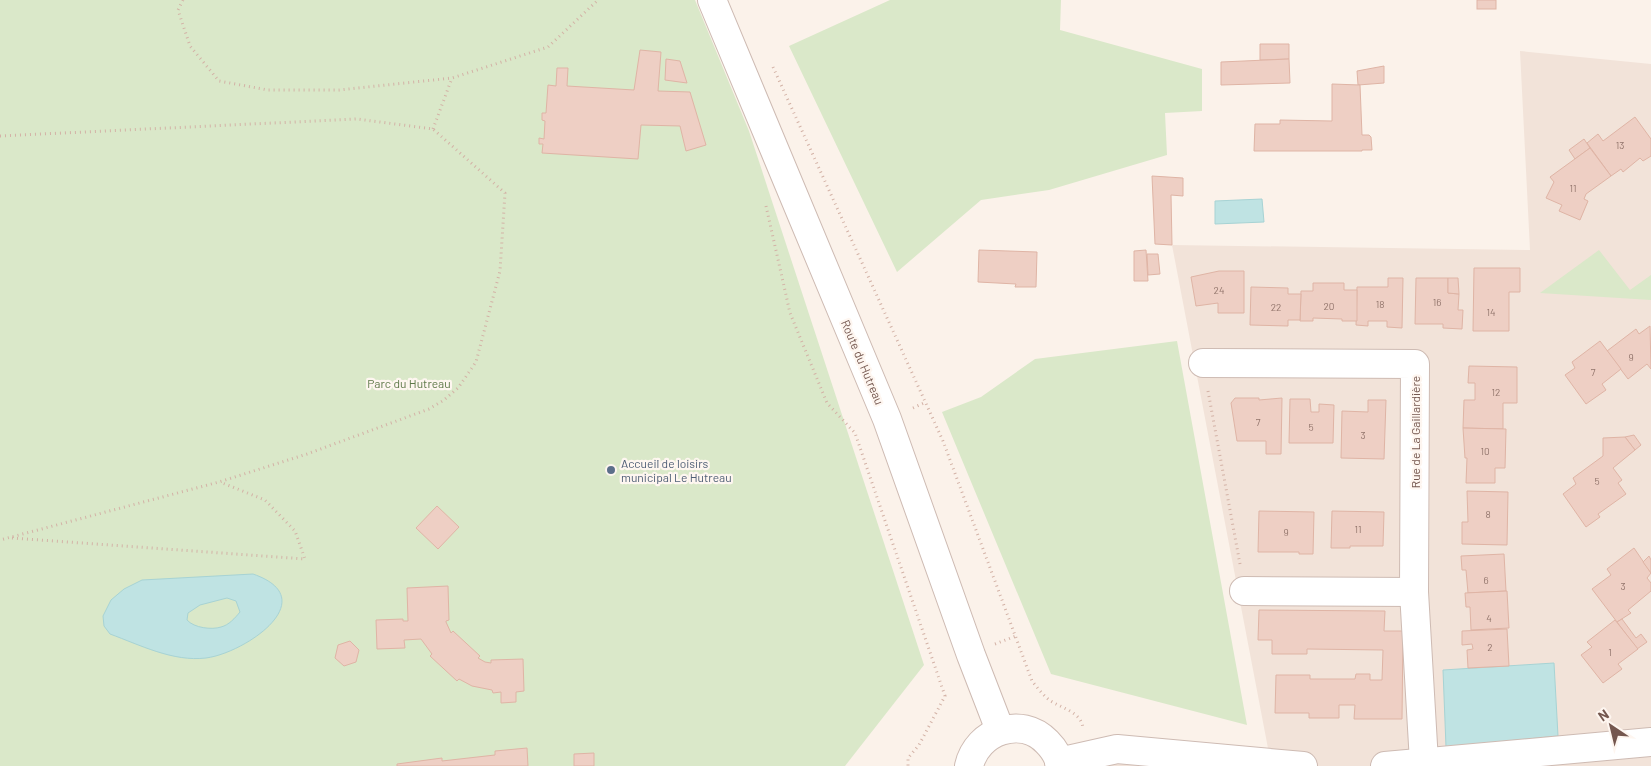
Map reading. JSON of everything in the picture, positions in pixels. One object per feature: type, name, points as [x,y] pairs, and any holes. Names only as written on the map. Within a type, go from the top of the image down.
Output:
[{"type":"street","name":"Route du Hutreau","points":[[712,0],[897,446],[971,655],[1000,730]]},
{"type":"street","name":"Rue de La Gaillardière","points":[[1203,363],[1415,364],[1414,592],[1424,762]]},
{"type":"street","points":[[1244,591],[1414,592]]},
{"type":"street","points":[[969,766],[971,757],[988,736],[1000,730],[1015,728],[1030,730],[1042,737],[1067,762],[1117,749],[1303,766]]},
{"type":"street","points":[[1385,766],[1651,742]]},
{"type":"path","points":[[183,0],[178,10],[190,46],[219,81],[268,90],[339,90],[452,78],[548,46],[598,0]]},
{"type":"path","points":[[771,62],[943,441],[1032,681],[1049,700],[1074,713],[1083,725],[1067,762]]},
{"type":"path","points":[[433,129],[452,78]]},
{"type":"path","points":[[0,136],[357,119],[433,129],[505,193],[500,271],[476,362],[458,388],[444,400],[429,409],[306,454],[219,482],[0,539]]},
{"type":"path","points":[[765,202],[790,312],[827,403],[855,433],[945,696],[919,745],[908,758],[908,766]]},
{"type":"path","points":[[1203,363],[1244,591]]},
{"type":"path","points":[[8,538],[306,559],[295,531],[265,500],[219,482]]},
{"type":"shaded area","points":[[1520,51],[1651,64],[1651,766],[1079,766],[1124,753],[1271,764],[1172,245],[1530,250]]},
{"type":"green space","name":"Parc du Hutreau","points":[[0,0],[695,0],[749,131],[924,665],[845,766],[0,766]]},
{"type":"green space","points":[[890,0],[1061,0],[1060,30],[1202,69],[1202,111],[1165,113],[1167,155],[1049,190],[981,200],[897,272],[789,46]]},
{"type":"green space","points":[[1599,250],[1630,290],[1651,275],[1651,300],[1540,293]]},
{"type":"green space","points":[[1177,341],[1247,725],[1051,674],[942,412],[981,397],[1035,359]]},
{"type":"water","points":[[1262,199],[1264,222],[1215,224],[1215,201]]},
{"type":"water","points":[[253,574],[273,585],[282,597],[280,610],[271,624],[257,636],[222,654],[194,659],[169,655],[110,634],[104,626],[103,616],[111,600],[124,589],[142,580]],"holes":[[[227,598],[236,601],[240,612],[232,621],[224,626],[203,628],[187,620],[188,613],[200,605]]]},
{"type":"water","points":[[1554,663],[1558,736],[1446,747],[1443,670]]},
{"type":"building","points":[[1477,0],[1496,0],[1496,9],[1477,9]]},
{"type":"building","points":[[1260,44],[1289,44],[1289,59],[1260,60]]},
{"type":"building","points":[[640,50],[661,52],[658,91],[690,92],[706,145],[686,151],[680,126],[641,125],[638,159],[542,153],[543,144],[539,144],[539,138],[544,139],[545,121],[542,120],[542,113],[546,113],[548,85],[556,86],[557,68],[568,68],[567,86],[634,90]]},
{"type":"building","points":[[666,59],[680,61],[687,83],[665,80]]},
{"type":"building","points":[[1289,59],[1290,83],[1221,85],[1221,62]]},
{"type":"building","points":[[1384,66],[1384,83],[1358,85],[1357,71]]},
{"type":"building","points":[[1332,84],[1360,85],[1362,135],[1369,135],[1371,137],[1372,150],[1254,151],[1255,124],[1280,124],[1280,120],[1332,121]]},
{"type":"building","points":[[1635,117],[1651,139],[1651,156],[1643,161],[1640,158],[1623,172],[1621,169],[1611,176],[1587,143],[1598,134],[1603,141]]},
{"type":"building","points":[[1584,139],[1590,148],[1575,159],[1569,150]]},
{"type":"building","points":[[1590,148],[1611,176],[1586,194],[1584,199],[1588,201],[1580,220],[1559,211],[1562,205],[1546,198],[1554,182],[1550,177]]},
{"type":"building","points":[[1152,176],[1183,178],[1183,196],[1171,195],[1172,245],[1155,244]]},
{"type":"building","points":[[979,250],[1037,252],[1036,287],[1015,287],[1016,284],[978,282]]},
{"type":"building","points":[[1146,250],[1148,281],[1134,281],[1134,251]]},
{"type":"building","points":[[1147,254],[1158,254],[1160,274],[1148,275]]},
{"type":"building","points":[[1474,268],[1520,268],[1520,292],[1509,292],[1509,331],[1473,331]]},
{"type":"building","points":[[1219,271],[1244,271],[1244,313],[1218,313],[1218,303],[1196,306],[1191,277]]},
{"type":"building","points":[[1388,278],[1403,278],[1402,328],[1387,327],[1387,321],[1368,321],[1368,326],[1356,325],[1357,287],[1388,287]]},
{"type":"building","points":[[1416,278],[1448,278],[1448,293],[1459,294],[1458,310],[1463,310],[1462,329],[1443,328],[1443,324],[1415,324]]},
{"type":"building","points":[[1448,278],[1458,278],[1459,294],[1448,293]]},
{"type":"building","points":[[1313,283],[1344,283],[1344,290],[1357,290],[1357,321],[1313,318],[1313,321],[1300,321],[1301,291],[1313,291]]},
{"type":"building","points":[[1251,287],[1288,288],[1288,294],[1301,294],[1300,320],[1288,320],[1288,326],[1250,325]]},
{"type":"building","points":[[1650,326],[1651,369],[1647,364],[1628,379],[1607,351],[1636,329],[1639,334]]},
{"type":"building","points":[[1600,341],[1621,369],[1602,384],[1606,390],[1586,404],[1565,375],[1575,368],[1572,362]]},
{"type":"building","points":[[1469,366],[1517,367],[1517,403],[1503,403],[1503,429],[1463,428],[1464,400],[1475,400],[1475,383],[1468,383]]},
{"type":"building","points":[[1235,398],[1259,398],[1259,400],[1282,398],[1281,454],[1266,454],[1266,441],[1237,441],[1231,403]]},
{"type":"building","points":[[1290,399],[1310,399],[1311,412],[1319,412],[1319,404],[1334,405],[1333,443],[1289,443]]},
{"type":"building","points":[[1368,400],[1386,400],[1384,459],[1341,458],[1342,411],[1368,412]]},
{"type":"building","points":[[1463,428],[1506,429],[1505,468],[1495,468],[1495,483],[1466,483],[1467,458],[1465,458]]},
{"type":"building","points":[[1634,435],[1641,445],[1635,450],[1625,437]]},
{"type":"building","points":[[1625,437],[1635,450],[1613,468],[1622,480],[1618,483],[1626,494],[1598,514],[1600,517],[1586,527],[1563,494],[1576,484],[1573,478],[1603,456],[1603,438]]},
{"type":"building","points":[[1467,491],[1508,492],[1507,545],[1462,544],[1462,522],[1468,522]]},
{"type":"building","points":[[437,506],[459,527],[438,549],[416,528]]},
{"type":"building","points":[[1259,511],[1314,512],[1313,554],[1258,552]]},
{"type":"building","points":[[1332,511],[1384,512],[1383,546],[1331,548]]},
{"type":"building","points":[[1634,548],[1651,573],[1647,578],[1651,583],[1651,591],[1628,610],[1631,613],[1617,622],[1592,589],[1611,575],[1607,569]]},
{"type":"building","points":[[1504,554],[1506,591],[1468,593],[1466,570],[1462,570],[1461,556]]},
{"type":"building","points":[[1649,556],[1651,560],[1651,573],[1643,562]]},
{"type":"building","points":[[448,586],[449,620],[446,622],[451,633],[453,631],[480,656],[478,658],[485,662],[491,663],[491,660],[523,659],[524,691],[516,692],[516,702],[501,703],[501,692],[493,693],[492,690],[472,686],[459,679],[457,681],[430,656],[432,654],[421,639],[404,640],[405,648],[377,649],[376,620],[403,619],[403,621],[408,621],[407,588]]},
{"type":"building","points":[[1507,591],[1509,628],[1471,630],[1470,607],[1466,607],[1465,593]]},
{"type":"building","points":[[1259,610],[1385,611],[1384,631],[1403,631],[1402,719],[1354,719],[1355,705],[1339,705],[1339,718],[1309,718],[1309,713],[1275,713],[1276,675],[1310,675],[1310,679],[1355,679],[1356,674],[1370,674],[1370,680],[1382,680],[1383,650],[1307,649],[1307,654],[1272,654],[1272,640],[1258,640]]},
{"type":"building","points":[[1622,619],[1636,638],[1641,634],[1647,642],[1637,649],[1617,622]]},
{"type":"building","points":[[1615,620],[1638,649],[1618,664],[1622,669],[1603,683],[1581,655],[1592,647],[1587,642]]},
{"type":"building","points":[[1507,629],[1509,666],[1468,668],[1467,650],[1473,649],[1472,644],[1462,645],[1462,631]]},
{"type":"building","points":[[350,641],[359,650],[356,662],[344,666],[335,658],[338,645]]},
{"type":"building","points":[[527,748],[528,766],[397,766],[397,764],[442,758],[442,761],[495,755],[495,751]]},
{"type":"building","points":[[594,753],[594,766],[574,766],[574,754]]},
{"type":"place","name":"Accueil de loisirs municipal Le Hutreau","points":[[611,470]]}]
